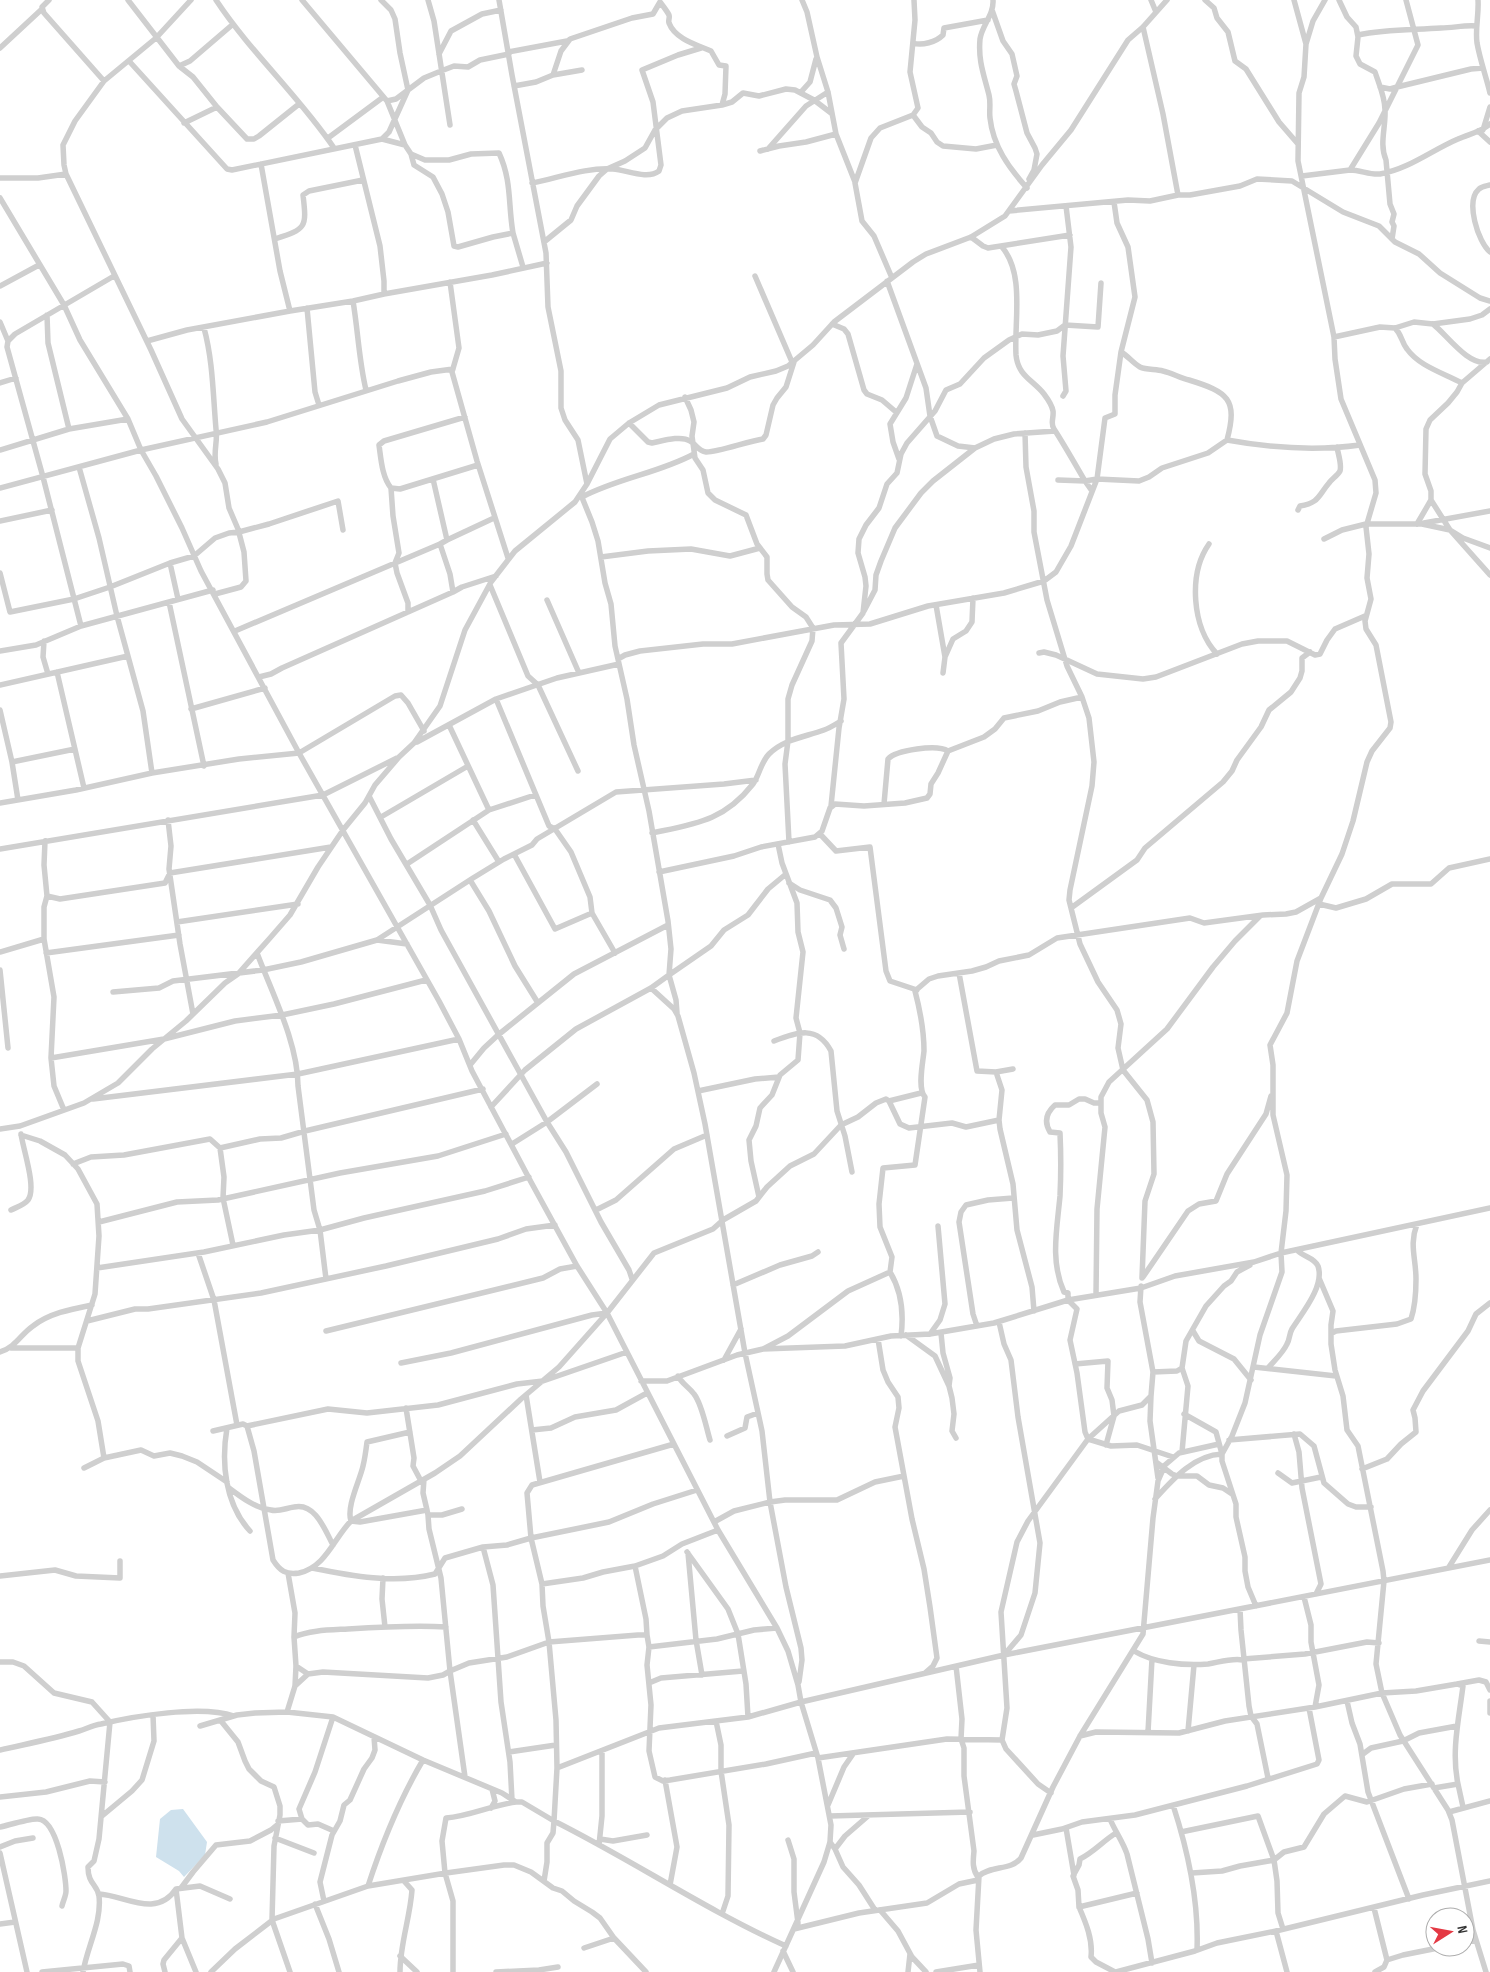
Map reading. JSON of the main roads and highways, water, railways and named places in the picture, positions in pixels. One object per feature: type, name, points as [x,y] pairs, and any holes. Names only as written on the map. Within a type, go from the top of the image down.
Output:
[{"type":"water","points":[[183,1809],[207,1842],[205,1855],[184,1877],[179,1871],[156,1857],[160,1819],[171,1810]]}]
